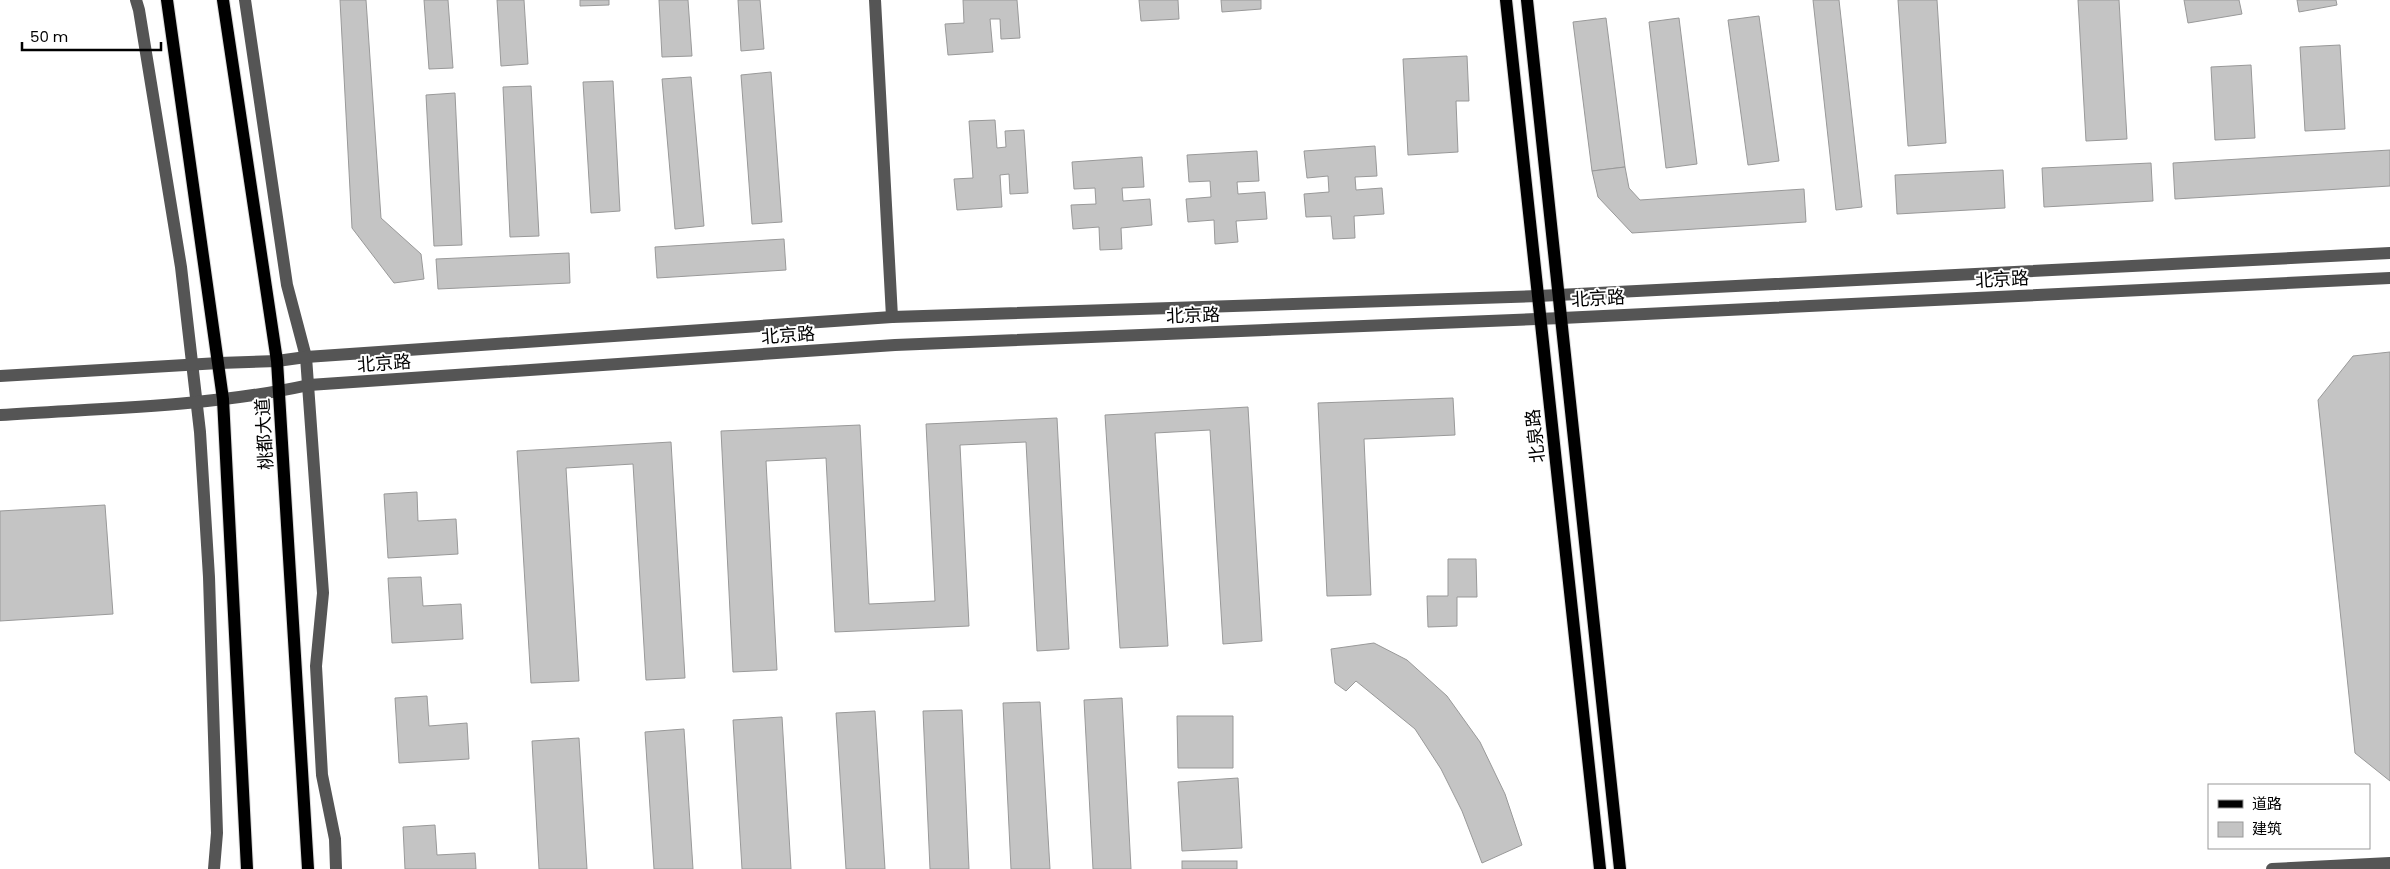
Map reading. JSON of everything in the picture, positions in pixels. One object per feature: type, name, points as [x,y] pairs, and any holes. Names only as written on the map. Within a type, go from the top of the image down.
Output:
[{"type":"main road","points":[[168,0],[223,399],[247,869]]},
{"type":"main road","name":"桃都大道","points":[[223,0],[258,222],[277,361],[308,869]]},
{"type":"main road","name":"北泉路","points":[[1506,0],[1600,869]]},
{"type":"main road","points":[[1527,0],[1620,869]]},
{"type":"street","points":[[136,0],[181,267],[196,402],[210,596],[217,833],[214,869]]},
{"type":"street","points":[[244,0],[287,284],[306,357],[309,385],[323,593],[316,666],[322,775],[335,840],[336,869]]},
{"type":"street","points":[[875,0],[892,316]]},
{"type":"street","name":"北京路","points":[[0,376],[219,362],[277,361],[306,357],[892,316],[1538,296],[2390,253]]},
{"type":"street","name":"北京路","points":[[0,414],[196,402],[279,392],[309,385],[895,345],[1540,319],[2390,278]]},
{"type":"street","points":[[2272,869],[2390,863]]},
{"type":"building","points":[[340,0],[366,0],[381,218],[421,254],[424,279],[394,283],[352,228]]},
{"type":"building","points":[[424,0],[448,0],[453,68],[429,69]]},
{"type":"building","points":[[497,0],[524,0],[528,64],[501,66]]},
{"type":"building","points":[[580,0],[609,0],[609,5],[580,6]]},
{"type":"building","points":[[659,0],[688,0],[692,56],[662,57]]},
{"type":"building","points":[[738,0],[760,0],[764,49],[741,51]]},
{"type":"building","points":[[963,0],[1017,0],[1020,38],[1001,39],[1000,19],[990,19],[993,52],[948,55],[945,24],[964,23]]},
{"type":"building","points":[[1139,0],[1178,0],[1179,19],[1141,21]]},
{"type":"building","points":[[1221,0],[1261,0],[1261,9],[1222,12]]},
{"type":"building","points":[[1813,0],[1839,0],[1862,207],[1836,210]]},
{"type":"building","points":[[1898,0],[1937,0],[1946,143],[1908,146]]},
{"type":"building","points":[[2078,0],[2119,0],[2127,139],[2086,141]]},
{"type":"building","points":[[2184,0],[2239,0],[2242,14],[2188,23]]},
{"type":"building","points":[[2297,0],[2336,0],[2337,5],[2299,12]]},
{"type":"building","points":[[1759,16],[1779,161],[1748,165],[1728,20]]},
{"type":"building","points":[[1606,18],[1625,167],[1592,171],[1573,22]]},
{"type":"building","points":[[1679,18],[1697,164],[1666,168],[1649,22]]},
{"type":"building","points":[[2340,45],[2345,129],[2305,131],[2300,47]]},
{"type":"building","points":[[1467,56],[1469,101],[1456,101],[1458,152],[1408,155],[1403,59]]},
{"type":"building","points":[[2251,65],[2255,138],[2215,140],[2211,67]]},
{"type":"building","points":[[771,72],[782,222],[752,224],[741,75]]},
{"type":"building","points":[[691,77],[704,226],[675,229],[662,79]]},
{"type":"building","points":[[613,81],[620,211],[591,213],[583,82]]},
{"type":"building","points":[[531,86],[539,236],[510,237],[503,87]]},
{"type":"building","points":[[455,93],[462,245],[434,246],[426,95]]},
{"type":"building","points":[[995,120],[997,148],[1006,147],[1005,131],[1024,130],[1028,193],[1010,194],[1009,174],[1000,175],[1002,207],[957,210],[954,179],[973,178],[969,121]]},
{"type":"building","points":[[1375,146],[1377,176],[1355,177],[1356,190],[1382,188],[1384,214],[1354,216],[1355,238],[1333,239],[1331,216],[1306,217],[1304,194],[1329,192],[1328,176],[1307,178],[1304,151]]},
{"type":"building","points":[[2390,150],[2390,186],[2175,199],[2173,163]]},
{"type":"building","points":[[1257,151],[1259,181],[1237,182],[1238,194],[1265,192],[1267,219],[1236,221],[1238,242],[1215,244],[1214,220],[1188,222],[1186,199],[1211,197],[1210,181],[1189,182],[1187,155]]},
{"type":"building","points":[[1142,157],[1144,187],[1122,188],[1123,201],[1150,199],[1152,225],[1121,228],[1122,249],[1100,250],[1099,227],[1073,229],[1071,205],[1096,204],[1095,188],[1074,189],[1072,162]]},
{"type":"building","points":[[2151,163],[2153,201],[2044,207],[2042,168]]},
{"type":"building","points":[[1625,167],[1629,188],[1640,200],[1804,189],[1806,222],[1632,233],[1598,197],[1592,171]]},
{"type":"building","points":[[2003,170],[2005,208],[1897,214],[1895,175]]},
{"type":"building","points":[[784,239],[786,270],[657,278],[655,247]]},
{"type":"building","points":[[569,253],[570,283],[438,289],[436,259]]},
{"type":"building","points":[[2390,352],[2390,781],[2355,753],[2318,400],[2353,356]]},
{"type":"building","points":[[1453,398],[1455,435],[1364,439],[1371,595],[1327,596],[1318,403]]},
{"type":"building","points":[[1248,407],[1262,641],[1223,644],[1210,430],[1155,433],[1168,646],[1120,648],[1105,415]]},
{"type":"building","points":[[1057,418],[1069,649],[1037,651],[1026,442],[960,445],[969,626],[835,632],[826,458],[766,461],[777,670],[733,672],[721,431],[860,425],[869,604],[935,601],[926,424]]},
{"type":"building","points":[[671,442],[685,678],[646,680],[633,464],[566,468],[579,681],[531,683],[517,451]]},
{"type":"building","points":[[417,492],[418,521],[456,519],[458,554],[388,558],[384,494]]},
{"type":"building","points":[[105,505],[113,614],[0,621],[0,511]]},
{"type":"building","points":[[1448,559],[1476,559],[1477,597],[1457,597],[1457,626],[1428,627],[1427,596],[1448,596]]},
{"type":"building","points":[[421,577],[423,606],[461,604],[463,639],[392,643],[388,578]]},
{"type":"building","points":[[1374,643],[1407,660],[1447,696],[1480,742],[1505,794],[1522,845],[1482,863],[1462,811],[1441,769],[1415,729],[1356,681],[1346,691],[1335,683],[1331,649]]},
{"type":"building","points":[[427,696],[429,726],[467,723],[469,759],[399,763],[395,698]]},
{"type":"building","points":[[1122,698],[1131,869],[1093,869],[1084,700]]},
{"type":"building","points":[[1040,702],[1050,869],[1011,869],[1003,703]]},
{"type":"building","points":[[962,710],[969,869],[930,869],[923,711]]},
{"type":"building","points":[[875,711],[885,869],[846,869],[836,713]]},
{"type":"building","points":[[1177,716],[1233,716],[1233,768],[1178,768]]},
{"type":"building","points":[[782,717],[791,869],[742,869],[733,720]]},
{"type":"building","points":[[684,729],[693,869],[654,869],[645,732]]},
{"type":"building","points":[[579,738],[587,869],[539,869],[532,741]]},
{"type":"building","points":[[1238,778],[1242,848],[1182,851],[1178,782]]},
{"type":"building","points":[[435,825],[437,855],[475,853],[476,869],[405,869],[403,827]]},
{"type":"building","points":[[1182,861],[1237,861],[1237,869],[1182,869]]}]
